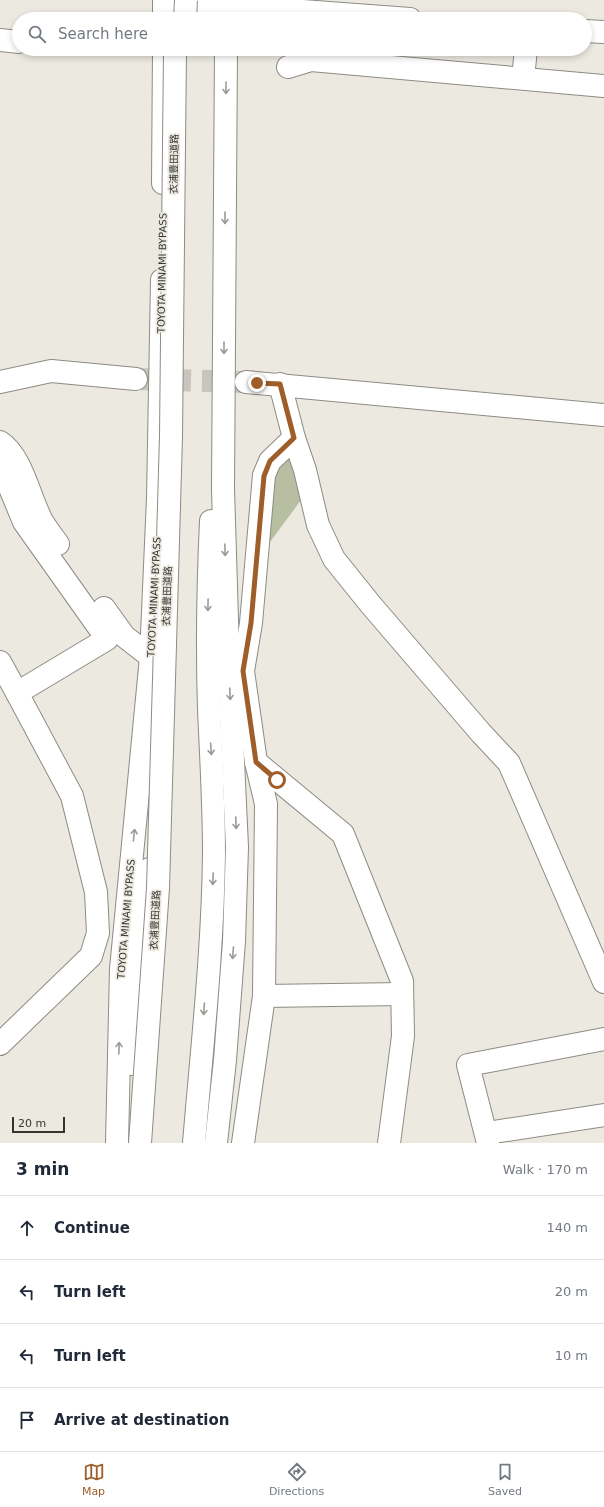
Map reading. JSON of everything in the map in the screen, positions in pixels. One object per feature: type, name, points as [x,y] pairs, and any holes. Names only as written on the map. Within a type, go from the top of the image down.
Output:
[{"type":"main road","points":[[158,0],[226,8],[293,12]]},
{"type":"main road","points":[[164,0],[164,12]]},
{"type":"main road","points":[[176,0],[176,12]]},
{"type":"main road","points":[[185,12],[186,0]]},
{"type":"main road","points":[[592,31],[604,32]]},
{"type":"main road","points":[[0,40],[12,41]]},
{"type":"main road","name":"TOYOTA MINAMI BYPASS","points":[[117,1143],[121,969],[151,657],[158,498],[164,56]]},
{"type":"main road","name":"衣浦豊田道路","points":[[140,1143],[158,880],[171,436],[175,56]]},
{"type":"main road","name":"衣浦豊田道路","points":[[150,1143],[156,1079],[167,889],[179,534],[185,56]]},
{"type":"main road","points":[[216,1143],[225,1060],[234,941],[237,847],[228,652],[223,490],[226,56]]},
{"type":"main road","points":[[523,78],[525,56]]},
{"type":"main road","points":[[288,67],[311,60],[604,86]]},
{"type":"main road","points":[[0,382],[51,371],[136,379]]},
{"type":"main road","points":[[246,382],[604,415]]},
{"type":"main road","points":[[280,384],[294,438],[305,470],[318,525],[334,559],[371,605],[481,732],[510,763],[604,982]]},
{"type":"main road","points":[[194,1143],[211,928],[214,854],[213,778],[209,710],[209,569],[212,501],[224,399]]},
{"type":"main road","points":[[242,1143],[264,996],[266,804],[256,762],[243,671],[251,623],[264,476],[270,461],[294,438]]},
{"type":"main road","points":[[0,442],[12,455],[19,467],[42,522],[124,636],[151,657]]},
{"type":"main road","points":[[0,464],[24,522],[108,639],[17,693]]},
{"type":"main road","name":"衣浦豊田道路","points":[[125,1143],[154,807],[159,723],[161,635],[158,498]]},
{"type":"main road","points":[[0,662],[72,796],[96,892],[98,933],[91,956],[0,1044]]},
{"type":"main road","points":[[256,762],[343,834],[402,981],[403,1036],[389,1143]]},
{"type":"main road","points":[[264,996],[402,994]]},
{"type":"main road","points":[[604,1039],[468,1065],[487,1138],[604,1115]]},
{"type":"green space","points":[[287,453],[294,456],[304,496],[267,546],[268,480]]},
{"type":"tunnel","points":[[136,379],[243,382]]},
{"type":"route","points":[[257,383],[280,384],[294,438],[270,461],[264,476],[251,623],[243,671],[256,762],[277,780]]}]
